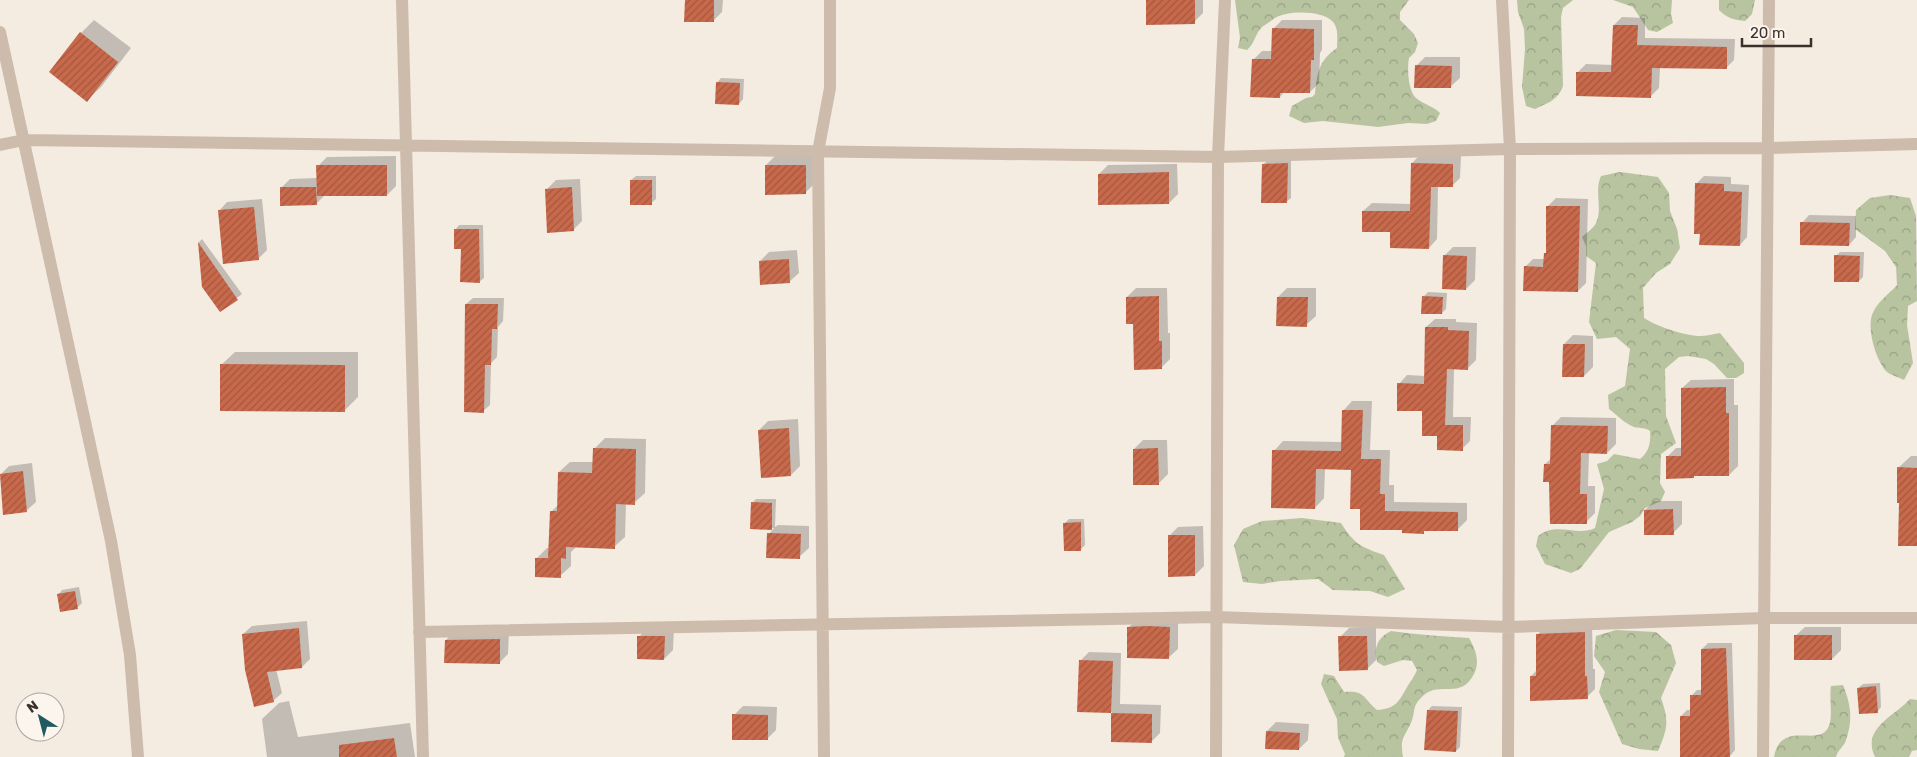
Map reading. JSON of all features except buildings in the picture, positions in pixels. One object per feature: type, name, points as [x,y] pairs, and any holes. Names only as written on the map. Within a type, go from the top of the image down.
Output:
[{"type":"street","points":[[402,0],[423,757]]},
{"type":"street","points":[[824,757],[818,152],[830,88],[830,0]]},
{"type":"street","points":[[1216,757],[1218,157],[1225,0]]},
{"type":"street","points":[[1502,0],[1510,149],[1508,757]]},
{"type":"street","points":[[1763,757],[1769,0]]},
{"type":"street","points":[[0,32],[111,541],[130,655],[138,757]]},
{"type":"street","points":[[0,145],[24,140],[1218,157],[1510,149],[1767,148],[1917,144]]},
{"type":"street","points":[[419,632],[1217,617],[1509,627],[1764,618],[1917,618]]},
{"type":"green space","points":[[1235,0],[1409,0],[1400,12],[1400,20],[1414,34],[1418,43],[1415,52],[1409,58],[1408,73],[1411,90],[1416,98],[1440,113],[1436,121],[1427,124],[1408,123],[1378,127],[1323,121],[1304,123],[1289,116],[1292,106],[1315,94],[1320,68],[1326,57],[1337,48],[1335,25],[1328,18],[1314,13],[1305,12],[1281,15],[1262,27],[1247,50],[1238,48],[1240,38]]},
{"type":"green space","points":[[1517,0],[1573,0],[1563,8],[1561,17],[1563,86],[1555,98],[1535,109],[1526,106],[1522,87],[1525,49],[1524,29],[1518,12]]},
{"type":"green space","points":[[1613,0],[1672,0],[1671,14],[1673,23],[1657,32],[1648,30],[1633,7]]},
{"type":"green space","points":[[1719,0],[1755,0],[1752,14],[1745,21],[1731,18],[1722,13],[1719,10]]},
{"type":"green space","points":[[1620,172],[1658,177],[1669,193],[1670,211],[1677,229],[1680,248],[1670,264],[1656,273],[1643,288],[1644,318],[1663,327],[1694,336],[1720,333],[1744,363],[1744,373],[1736,378],[1727,378],[1714,364],[1706,359],[1688,356],[1679,357],[1665,369],[1666,416],[1676,443],[1661,454],[1660,483],[1665,492],[1661,501],[1645,508],[1640,516],[1632,522],[1609,532],[1580,569],[1571,573],[1545,564],[1536,546],[1538,536],[1545,532],[1559,529],[1581,531],[1595,528],[1604,489],[1597,464],[1607,461],[1614,454],[1640,459],[1649,447],[1650,439],[1650,431],[1630,425],[1609,409],[1608,395],[1625,386],[1630,349],[1616,337],[1597,339],[1589,322],[1596,263],[1586,256],[1586,246],[1582,237],[1594,227],[1598,218],[1598,188],[1601,176]]},
{"type":"green space","points":[[1890,195],[1910,198],[1916,216],[1917,301],[1908,306],[1907,325],[1913,363],[1904,380],[1886,371],[1882,366],[1873,344],[1871,329],[1874,311],[1897,285],[1896,267],[1885,251],[1855,229],[1856,210],[1870,198]]},
{"type":"green space","points":[[1302,518],[1341,523],[1350,536],[1359,544],[1384,555],[1405,589],[1388,597],[1370,591],[1333,590],[1318,579],[1262,584],[1243,582],[1234,545],[1243,529],[1262,521]]},
{"type":"green space","points":[[1616,630],[1656,632],[1671,645],[1676,663],[1661,698],[1666,724],[1658,751],[1639,749],[1622,744],[1599,692],[1605,672],[1594,656],[1596,636]]},
{"type":"green space","points":[[1391,631],[1469,638],[1476,656],[1476,670],[1469,682],[1463,686],[1430,691],[1420,699],[1415,706],[1412,720],[1403,740],[1403,757],[1344,757],[1345,754],[1338,738],[1337,719],[1321,684],[1324,674],[1334,676],[1344,692],[1360,694],[1377,710],[1396,704],[1417,670],[1412,661],[1403,660],[1384,666],[1377,662],[1376,648],[1383,636]]},
{"type":"green space","points":[[1843,685],[1848,699],[1850,725],[1845,742],[1836,757],[1774,757],[1778,745],[1784,739],[1792,736],[1818,735],[1824,732],[1830,722],[1831,686]]},
{"type":"green space","points":[[1910,699],[1917,700],[1917,750],[1912,751],[1909,757],[1875,757],[1872,738],[1876,730]]}]
